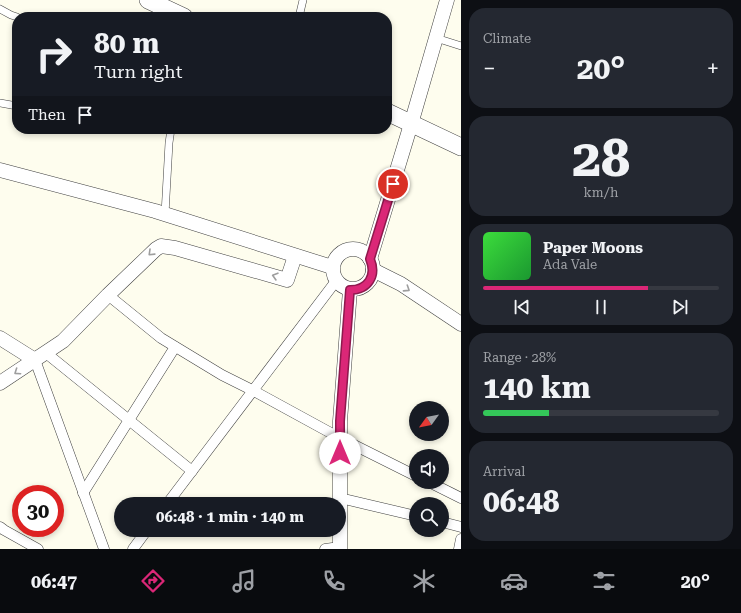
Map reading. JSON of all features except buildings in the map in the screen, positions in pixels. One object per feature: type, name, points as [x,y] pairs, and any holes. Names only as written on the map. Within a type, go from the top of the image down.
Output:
[{"type":"street","points":[[148,0],[174,11]]},
{"type":"street","points":[[447,0],[372,264],[372,276],[366,285],[356,290],[350,290],[340,285],[334,274],[334,261],[337,256],[348,249],[361,250],[366,254],[372,264],[461,324]]},
{"type":"street","points":[[392,114],[461,147]]},
{"type":"street","points":[[0,170],[165,214],[295,256],[334,274]]},
{"type":"street","points":[[0,383],[64,341],[156,248],[161,246],[176,248],[287,280],[295,256]]},
{"type":"street","points":[[172,497],[252,390],[334,274]]},
{"type":"street","points":[[340,497],[341,414],[350,290]]},
{"type":"street","points":[[108,295],[160,338],[222,375],[340,438],[409,472]]},
{"type":"street","points":[[0,338],[40,357],[129,420],[192,471]]},
{"type":"street","points":[[83,493],[175,347]]},
{"type":"street","points":[[40,357],[83,493],[104,549]]},
{"type":"street","points":[[443,489],[461,498]]},
{"type":"street","points":[[346,499],[409,514]]},
{"type":"street","points":[[449,524],[461,527]]},
{"type":"street","points":[[0,527],[38,549]]},
{"type":"street","points":[[133,549],[142,537]]},
{"type":"street","points":[[325,549],[340,548],[340,537]]},
{"type":"street","points":[[459,549],[461,539]]},
{"type":"lane","points":[[300,12],[304,0]]},
{"type":"lane","points":[[0,9],[12,15]]},
{"type":"lane","points":[[436,38],[461,46]]},
{"type":"lane","points":[[0,103],[12,105]]},
{"type":"lane","points":[[165,214],[170,134]]},
{"type":"route","points":[[340,453],[340,421],[350,290],[356,290],[366,285],[372,276],[373,270],[370,259],[393,184]]}]
